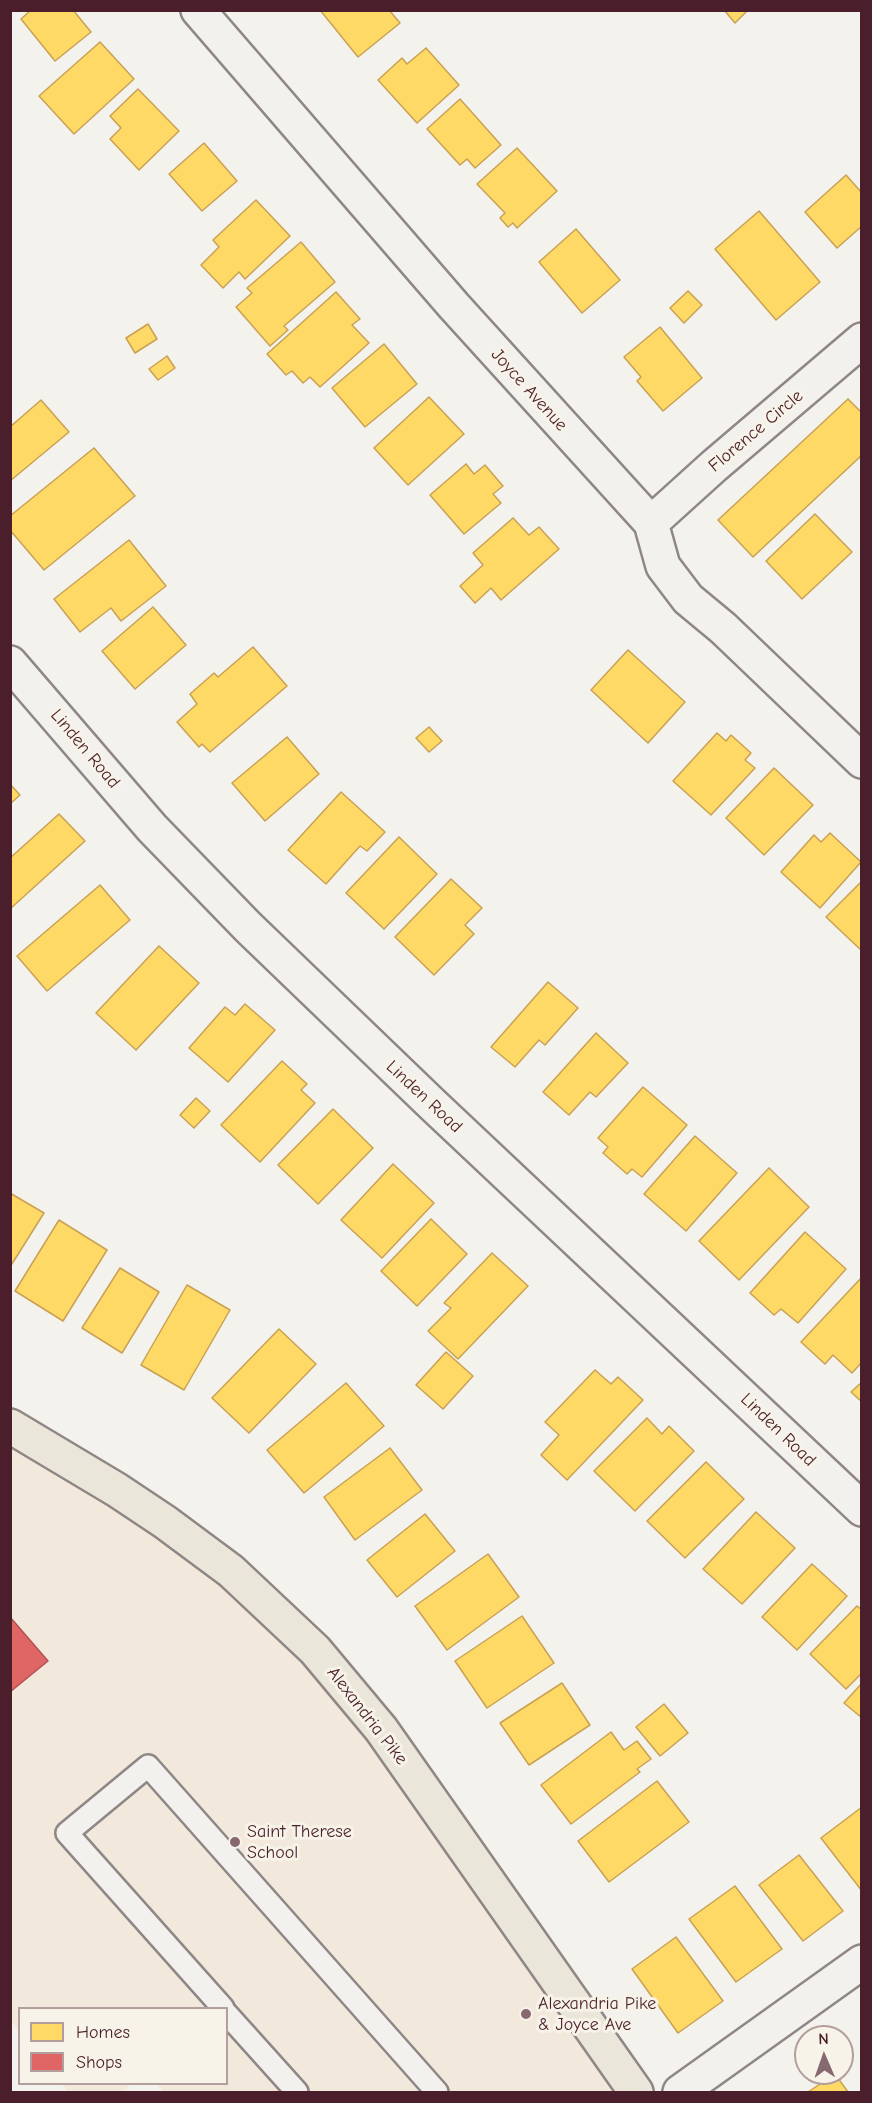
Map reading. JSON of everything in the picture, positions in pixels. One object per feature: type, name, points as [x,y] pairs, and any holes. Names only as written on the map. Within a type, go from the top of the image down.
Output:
[{"type":"main road","name":"Alexandria Pike","points":[[10,1426],[117,1490],[165,1522],[231,1571],[315,1650],[381,1729],[636,2092]]},
{"type":"street","name":"Joyce Avenue","points":[[198,10],[454,306],[651,523],[663,566],[688,599],[723,628],[861,761]]},
{"type":"street","name":"Florence Circle","points":[[651,523],[861,340]]},
{"type":"street","name":"Linden Road","points":[[10,663],[152,828],[248,927],[861,1509]]},
{"type":"street","points":[[680,2092],[861,1962]]},
{"type":"lane","points":[[222,2007],[67,1833],[148,1766],[430,2090]]},
{"type":"lane","points":[[228,2015],[297,2092]]},
{"type":"shaded area","name":"Saint Therese School","points":[[10,1426],[263,1600],[636,2092],[164,2092],[157,2085],[228,2085],[228,2007],[18,2007],[18,2031],[10,2021]]},
{"type":"shaded area","points":[[63,2085],[131,2085],[121,2092],[69,2092]]},
{"type":"building: Homes","points":[[31,10],[73,10],[91,32],[55,61],[21,19]]},
{"type":"building: Homes","points":[[320,10],[389,10],[400,23],[358,57]]},
{"type":"building: Homes","points":[[724,10],[748,10],[735,23]]},
{"type":"building: Homes","points":[[100,42],[134,79],[74,134],[39,96]]},
{"type":"building: Homes","points":[[426,48],[459,85],[417,123],[378,80],[402,58],[407,64]]},
{"type":"building: Homes","points":[[138,89],[179,131],[139,170],[110,139],[121,128],[110,116]]},
{"type":"building: Homes","points":[[460,99],[501,145],[475,168],[467,159],[460,165],[427,129]]},
{"type":"building: Homes","points":[[204,143],[237,181],[202,211],[169,174]]},
{"type":"building: Homes","points":[[517,148],[557,191],[517,228],[513,223],[508,227],[500,218],[505,213],[477,184]]},
{"type":"building: Homes","points":[[846,175],[862,193],[862,226],[837,248],[805,212]]},
{"type":"building: Homes","points":[[256,200],[290,236],[245,279],[239,272],[223,288],[201,265],[219,247],[213,240]]},
{"type":"building: Homes","points":[[759,211],[820,282],[776,320],[715,249]]},
{"type":"building: Homes","points":[[576,229],[620,280],[582,313],[539,262]]},
{"type":"building: Homes","points":[[301,242],[335,282],[284,326],[288,330],[270,346],[236,307],[252,293],[247,288]]},
{"type":"building: Homes","points":[[688,291],[702,305],[684,323],[670,308]]},
{"type":"building: Homes","points":[[336,292],[360,319],[352,325],[369,343],[320,387],[310,377],[303,383],[292,371],[286,375],[267,354]]},
{"type":"building: Homes","points":[[148,324],[157,339],[135,353],[126,338]]},
{"type":"building: Homes","points":[[660,327],[702,378],[663,411],[637,381],[641,377],[624,357]]},
{"type":"building: Homes","points":[[384,344],[417,384],[365,427],[332,388]]},
{"type":"building: Homes","points":[[167,356],[175,368],[158,380],[149,369]]},
{"type":"building: Homes","points":[[429,397],[464,434],[408,485],[374,448]]},
{"type":"building: Homes","points":[[848,399],[862,413],[862,455],[753,557],[718,520]]},
{"type":"building: Homes","points":[[41,400],[69,432],[10,481],[10,427]]},
{"type":"building: Homes","points":[[94,448],[135,496],[44,570],[10,530],[10,516]]},
{"type":"building: Homes","points":[[466,464],[474,474],[485,465],[503,486],[493,494],[501,503],[464,534],[430,495]]},
{"type":"building: Homes","points":[[815,514],[852,552],[802,599],[766,561]]},
{"type":"building: Homes","points":[[513,518],[529,535],[539,527],[559,549],[501,600],[491,588],[475,603],[460,586],[483,565],[473,553]]},
{"type":"building: Homes","points":[[129,540],[166,586],[121,621],[111,608],[80,632],[54,599]]},
{"type":"building: Homes","points":[[153,607],[186,645],[135,689],[102,651]]},
{"type":"building: Homes","points":[[253,647],[287,686],[210,752],[202,744],[199,747],[177,722],[197,704],[190,694],[214,673],[218,677]]},
{"type":"building: Homes","points":[[628,650],[685,702],[648,743],[591,690]]},
{"type":"building: Homes","points":[[429,727],[442,741],[429,752],[416,738]]},
{"type":"building: Homes","points":[[717,733],[726,741],[731,735],[751,753],[745,760],[755,768],[711,815],[673,781]]},
{"type":"building: Homes","points":[[287,737],[319,774],[265,821],[232,783]]},
{"type":"building: Homes","points":[[774,768],[813,805],[764,855],[726,818]]},
{"type":"building: Homes","points":[[10,784],[20,795],[10,804]]},
{"type":"building: Homes","points":[[341,792],[385,832],[367,851],[360,846],[326,884],[288,850]]},
{"type":"building: Homes","points":[[59,814],[85,841],[10,909],[10,858]]},
{"type":"building: Homes","points":[[830,833],[861,862],[820,908],[781,872],[814,835],[821,842]]},
{"type":"building: Homes","points":[[399,837],[437,874],[384,929],[346,893]]},
{"type":"building: Homes","points":[[451,879],[482,908],[465,925],[474,934],[434,975],[395,937]]},
{"type":"building: Homes","points":[[862,881],[862,951],[826,917]]},
{"type":"building: Homes","points":[[100,885],[130,920],[47,991],[17,956]]},
{"type":"building: Homes","points":[[159,946],[199,983],[136,1050],[96,1013]]},
{"type":"building: Homes","points":[[548,982],[578,1008],[545,1045],[539,1040],[515,1067],[491,1047]]},
{"type":"building: Homes","points":[[245,1004],[275,1030],[228,1082],[189,1048],[225,1007],[235,1015]]},
{"type":"building: Homes","points":[[596,1033],[628,1063],[596,1097],[590,1092],[569,1115],[543,1092]]},
{"type":"building: Homes","points":[[282,1061],[307,1084],[301,1090],[315,1103],[260,1162],[221,1125]]},
{"type":"building: Homes","points":[[643,1087],[687,1125],[642,1177],[632,1169],[627,1174],[603,1153],[608,1147],[598,1138]]},
{"type":"building: Homes","points":[[196,1098],[210,1111],[194,1128],[180,1115]]},
{"type":"building: Homes","points":[[333,1109],[373,1148],[318,1204],[278,1165]]},
{"type":"building: Homes","points":[[695,1136],[737,1173],[686,1231],[644,1194]]},
{"type":"building: Homes","points":[[393,1164],[434,1203],[382,1258],[341,1220]]},
{"type":"building: Homes","points":[[769,1168],[809,1207],[739,1280],[699,1241]]},
{"type":"building: Homes","points":[[10,1193],[44,1213],[10,1267]]},
{"type":"building: Homes","points":[[431,1219],[467,1254],[417,1306],[381,1271]]},
{"type":"building: Homes","points":[[59,1220],[107,1250],[63,1321],[15,1291]]},
{"type":"building: Homes","points":[[805,1232],[846,1269],[798,1323],[781,1309],[774,1315],[750,1293]]},
{"type":"building: Homes","points":[[492,1253],[528,1286],[458,1359],[428,1331],[451,1308],[444,1303]]},
{"type":"building: Homes","points":[[120,1268],[159,1292],[122,1353],[82,1328]]},
{"type":"building: Homes","points":[[862,1277],[862,1362],[852,1373],[833,1355],[825,1364],[801,1342]]},
{"type":"building: Homes","points":[[187,1285],[230,1310],[184,1390],[141,1365]]},
{"type":"building: Homes","points":[[279,1329],[316,1364],[249,1433],[212,1398]]},
{"type":"building: Homes","points":[[446,1352],[473,1376],[443,1409],[416,1385]]},
{"type":"building: Homes","points":[[595,1370],[611,1384],[618,1377],[643,1400],[567,1480],[541,1455],[559,1435],[545,1422]]},
{"type":"building: Homes","points":[[862,1382],[862,1402],[851,1392]]},
{"type":"building: Homes","points":[[346,1383],[384,1426],[304,1493],[267,1450]]},
{"type":"building: Homes","points":[[647,1418],[662,1434],[669,1426],[694,1451],[635,1511],[594,1471]]},
{"type":"building: Homes","points":[[390,1448],[422,1490],[355,1540],[324,1497]]},
{"type":"building: Homes","points":[[706,1462],[744,1499],[685,1558],[647,1521]]},
{"type":"building: Homes","points":[[756,1512],[795,1548],[742,1604],[703,1569]]},
{"type":"building: Homes","points":[[425,1514],[455,1551],[397,1597],[367,1560]]},
{"type":"building: Homes","points":[[488,1554],[519,1597],[447,1650],[415,1606]]},
{"type":"building: Homes","points":[[812,1564],[847,1596],[797,1650],[762,1617]]},
{"type":"building: Homes","points":[[857,1606],[862,1610],[862,1673],[846,1689],[810,1654]]},
{"type":"building: Homes","points":[[522,1616],[554,1663],[487,1708],[455,1661]]},
{"type":"building: Homes","points":[[562,1683],[590,1725],[529,1765],[500,1723]]},
{"type":"building: Homes","points":[[862,1683],[862,1718],[844,1703]]},
{"type":"building: Homes","points":[[664,1704],[688,1733],[660,1756],[636,1727]]},
{"type":"building: Homes","points":[[611,1732],[624,1750],[637,1741],[651,1759],[637,1769],[640,1772],[571,1824],[541,1785]]},
{"type":"building: Homes","points":[[657,1781],[689,1822],[609,1882],[578,1841]]},
{"type":"building: Homes","points":[[862,1807],[862,1891],[821,1838]]},
{"type":"building: Homes","points":[[799,1855],[843,1911],[803,1941],[759,1885]]},
{"type":"building: Homes","points":[[735,1886],[782,1949],[736,1982],[689,1919]]},
{"type":"building: Homes","points":[[676,1937],[723,2001],[678,2033],[632,1969]]},
{"type":"building: Homes","points":[[818,2085],[843,2085],[848,2092],[808,2092]]},
{"type":"building: Shops","points":[[10,1617],[48,1661],[10,1692]]},
{"type":"place","name":"Saint Therese School","points":[[235,1842]]},
{"type":"place","name":"Alexandria Pike & Joyce Ave","points":[[526,2014]]}]
